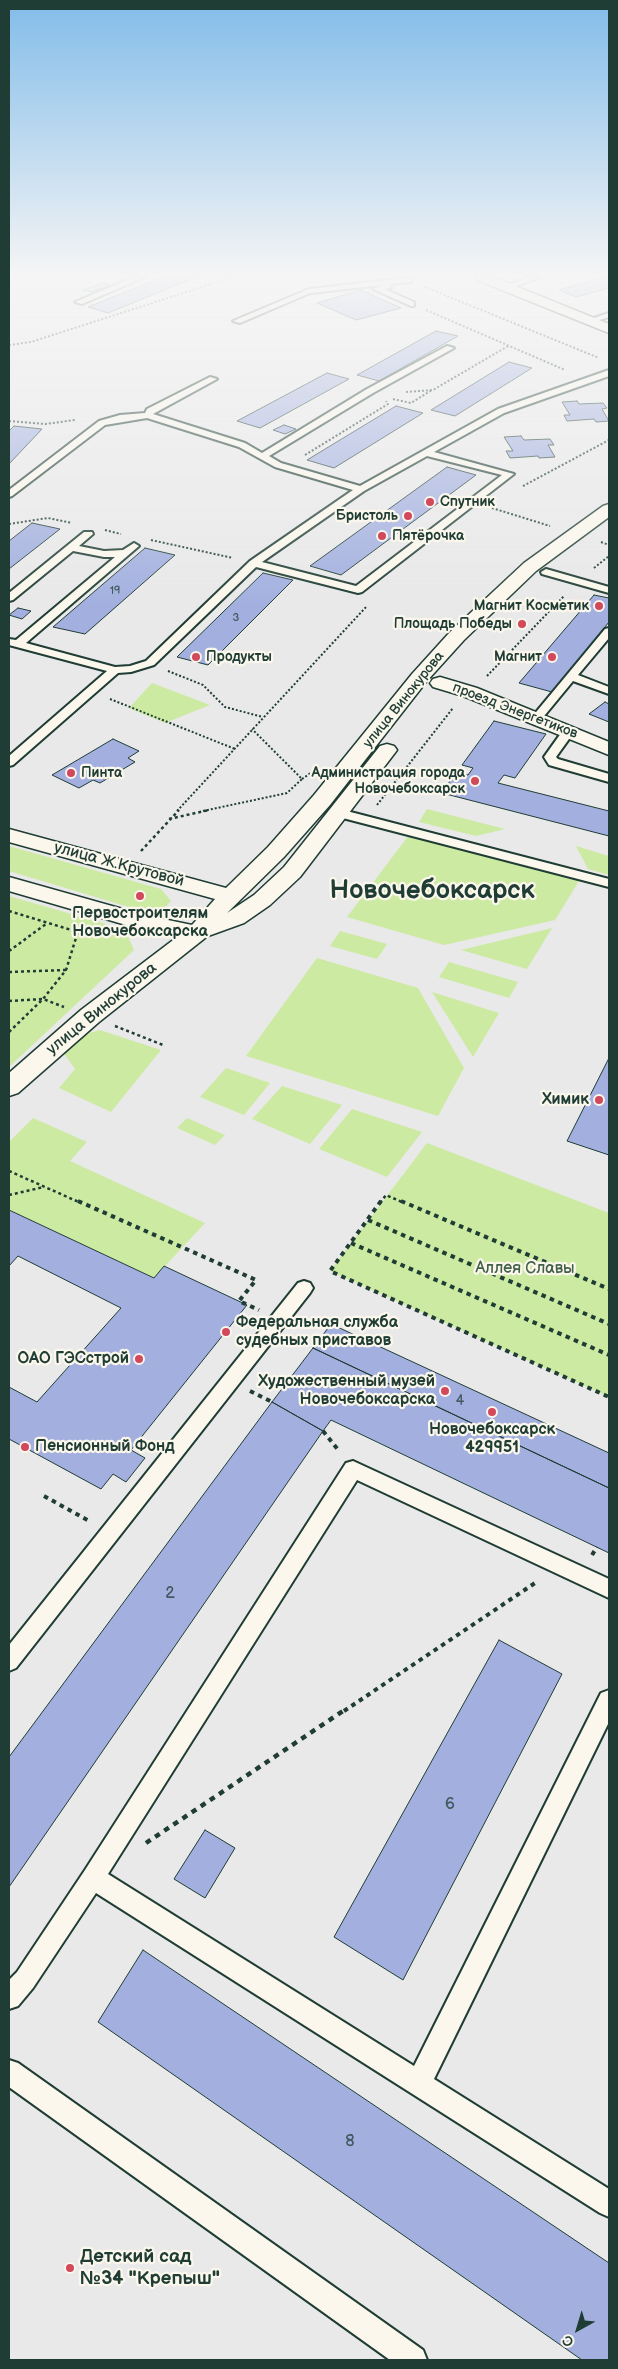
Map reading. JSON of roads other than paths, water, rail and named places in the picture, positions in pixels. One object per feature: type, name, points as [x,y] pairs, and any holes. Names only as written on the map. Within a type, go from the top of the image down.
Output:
[{"type":"main road","name":"улица Винокурова","points":[[434,691],[538,570],[609,509]]},
{"type":"main road","name":"улица Винокурова","points":[[9,1088],[83,1022],[198,933],[230,896],[276,852],[322,800],[419,678],[480,613],[538,570],[609,523]]},
{"type":"main road","name":"проезд Энергетиков","points":[[419,678],[434,691],[470,692],[609,748]]},
{"type":"main road","name":"улица Винокурова","points":[[198,933],[236,918],[262,900],[292,872],[398,737]]},
{"type":"main road","name":"улица Ж.Крутовой","points":[[9,835],[230,896]]},
{"type":"main road","points":[[9,884],[141,922],[198,933]]},
{"type":"lane","points":[[148,415],[150,411],[196,388]]},
{"type":"lane","points":[[263,456],[378,388]]},
{"type":"lane","points":[[13,643],[115,670],[131,670],[150,663],[254,563],[361,489],[501,411],[567,388]]},
{"type":"lane","points":[[9,494],[102,423],[120,418],[148,415],[242,445],[278,465],[361,489]]},
{"type":"lane","points":[[254,563],[358,590],[509,474],[425,453]]},
{"type":"lane","points":[[9,598],[88,534]]},
{"type":"lane","points":[[13,643],[130,550],[104,554],[72,548]]},
{"type":"lane","points":[[538,570],[609,590]]},
{"type":"lane","points":[[536,719],[609,631]]},
{"type":"lane","points":[[9,762],[115,670]]},
{"type":"lane","points":[[572,677],[609,691]]},
{"type":"lane","points":[[568,732],[550,757],[554,762],[609,778]]},
{"type":"lane","points":[[339,812],[609,883]]},
{"type":"lane","points":[[9,1660],[304,1288]]},
{"type":"lane","points":[[9,1997],[25,1980],[93,1878],[354,1470],[609,1589]]},
{"type":"lane","points":[[418,2084],[609,1700]]},
{"type":"lane","points":[[93,1878],[609,2204]]},
{"type":"lane","points":[[9,2072],[413,2360]]},
{"type":"place","name":"Спутник","points":[[430,502]]},
{"type":"place","name":"Бристоль","points":[[408,516]]},
{"type":"place","name":"Пятёрочка","points":[[382,536]]},
{"type":"place","name":"Магнит Косметик","points":[[599,606]]},
{"type":"place","name":"Площадь Победы","points":[[522,624]]},
{"type":"place","name":"Продукты","points":[[196,657]]},
{"type":"place","name":"Магнит","points":[[552,657]]},
{"type":"place","name":"Пинта","points":[[71,773]]},
{"type":"place","name":"Администрация города Новочебоксарск","points":[[475,781]]},
{"type":"place","name":"Первостроителям Новочебоксарска","points":[[140,896]]},
{"type":"place","name":"Химик","points":[[599,1100]]},
{"type":"place","name":"Федеральная служба судебных приставов","points":[[226,1332]]},
{"type":"place","name":"ОАО ГЭСстрой","points":[[139,1359]]},
{"type":"place","name":"Художественный музей Новочебоксарска","points":[[445,1391]]},
{"type":"place","name":"Новочебоксарск 429951","points":[[492,1412]]},
{"type":"place","name":"Пенсионный Фонд","points":[[25,1447]]},
{"type":"place","name":"Детский сад №34 \"Крепыш\"","points":[[70,2268]]},
{"type":"district","name":"Новочебоксарск","points":[[432,891]]},
{"type":"park label","name":"Аллея Славы","points":[[525,1269]]}]
